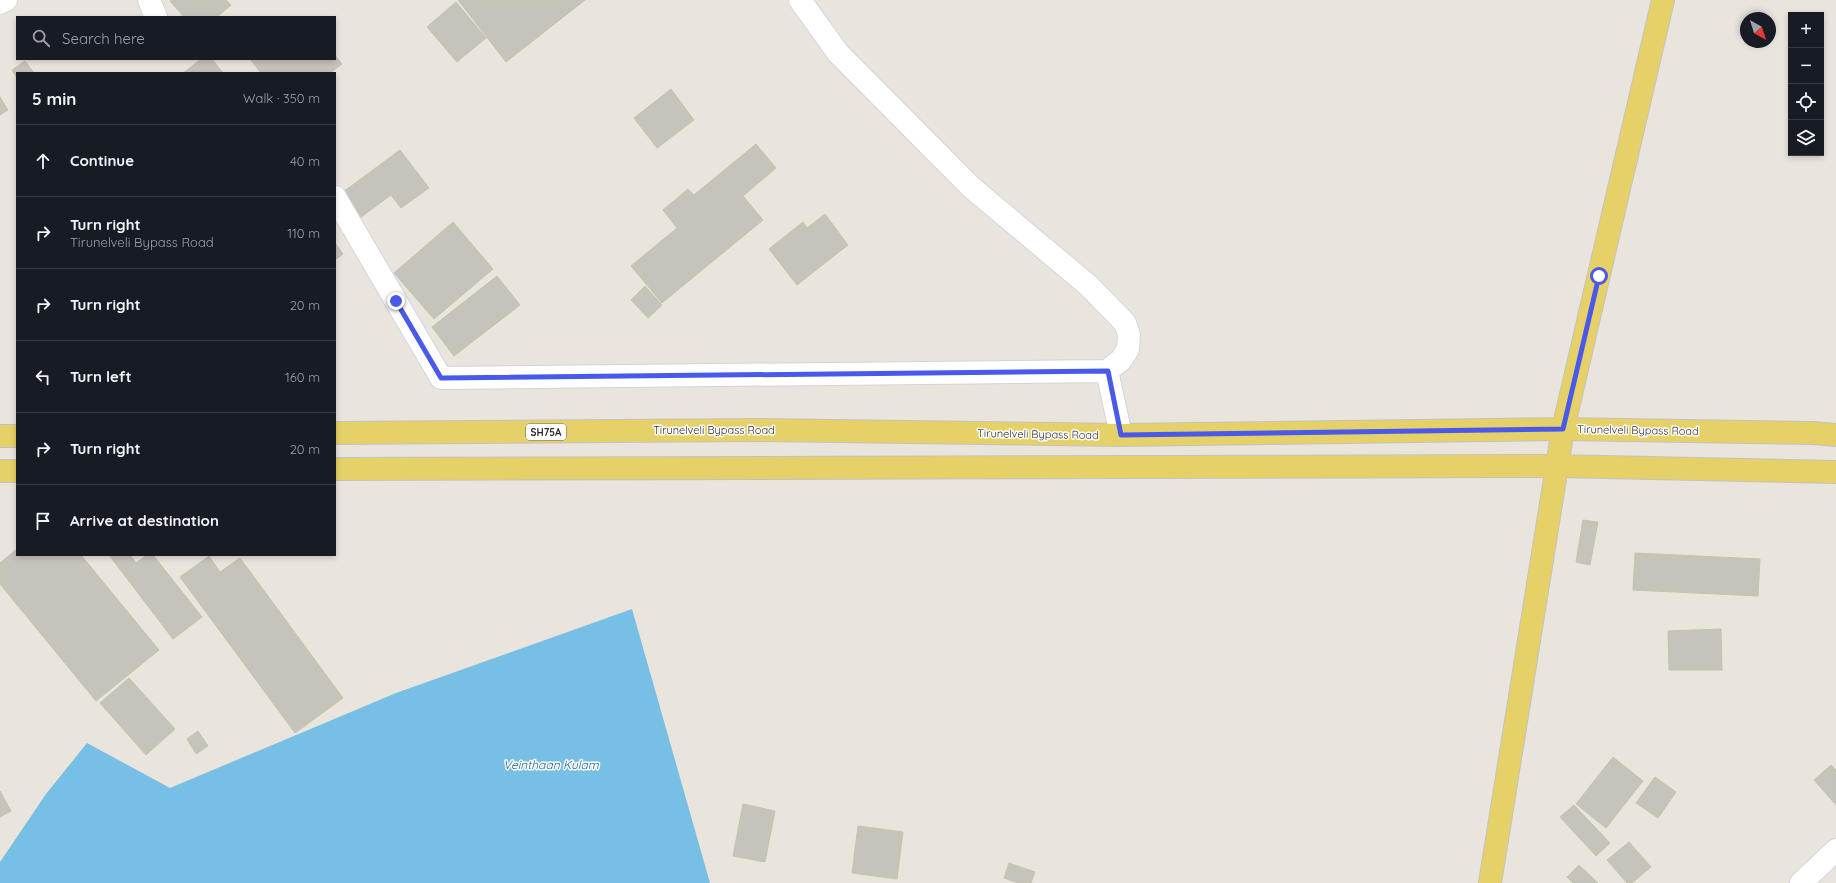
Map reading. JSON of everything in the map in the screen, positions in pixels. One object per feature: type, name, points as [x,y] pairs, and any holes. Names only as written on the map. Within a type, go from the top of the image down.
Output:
[{"type":"main road","points":[[1490,883],[1563,429],[1663,0]]},
{"type":"main road","name":"Tirunelveli Bypass Road","points":[[336,433],[758,430],[1121,435],[1563,429],[1813,433],[1836,435]]},
{"type":"main road","points":[[0,436],[16,436]]},
{"type":"main road","points":[[336,469],[1557,466],[1836,472]]},
{"type":"main road","points":[[0,471],[16,471]]},
{"type":"street","points":[[0,3],[6,0]]},
{"type":"street","points":[[149,0],[156,16]]},
{"type":"street","points":[[336,200],[441,378],[1108,371],[1121,360],[1128,349],[1129,335],[1125,322],[1089,286],[971,187],[838,53],[800,0]]},
{"type":"street","points":[[1108,371],[1121,435]]},
{"type":"street","points":[[1801,883],[1836,850]]},
{"type":"water","name":"Veinthaan Kulam","points":[[632,609],[710,883],[0,883],[0,862],[46,794],[87,743],[170,788],[396,693]]},
{"type":"building","points":[[226,0],[231,5],[218,16],[183,16],[170,1]]},
{"type":"building","points":[[458,0],[585,0],[506,62]]},
{"type":"building","points":[[456,2],[486,38],[457,62],[427,27]]},
{"type":"building","points":[[336,56],[342,64],[331,72],[260,72],[251,60],[336,60]]},
{"type":"building","points":[[200,60],[213,60],[222,72],[184,72]]},
{"type":"building","points":[[25,61],[33,72],[16,72],[16,76],[12,70]]},
{"type":"building","points":[[671,89],[694,120],[657,148],[634,118]]},
{"type":"building","points":[[0,97],[8,110],[0,115]]},
{"type":"building","points":[[756,144],[776,168],[743,196],[763,220],[662,303],[631,266],[677,228],[663,210],[688,189],[694,195]]},
{"type":"building","points":[[400,150],[429,188],[401,208],[391,195],[357,220],[339,195]]},
{"type":"building","points":[[825,214],[848,245],[797,285],[769,249],[803,222],[807,228]]},
{"type":"building","points":[[453,222],[493,269],[434,319],[394,273]]},
{"type":"building","points":[[336,244],[343,254],[336,259]]},
{"type":"building","points":[[497,276],[520,305],[454,356],[432,327]]},
{"type":"building","points":[[645,286],[662,305],[648,318],[631,300]]},
{"type":"building","points":[[1583,520],[1598,522],[1590,565],[1576,562]]},
{"type":"building","points":[[16,550],[16,556],[82,556],[159,650],[96,701],[0,584],[0,563]]},
{"type":"building","points":[[1635,553],[1760,559],[1758,596],[1633,590]]},
{"type":"building","points":[[110,556],[131,556],[136,563],[146,556],[154,556],[202,617],[173,639]]},
{"type":"building","points":[[209,556],[220,572],[240,558],[343,698],[295,733],[180,577]]},
{"type":"building","points":[[1721,629],[1722,670],[1669,670],[1668,631]]},
{"type":"building","points":[[129,678],[175,729],[146,755],[100,703]]},
{"type":"building","points":[[198,731],[208,746],[196,754],[187,739]]},
{"type":"building","points":[[1613,757],[1643,781],[1606,828],[1576,804]]},
{"type":"building","points":[[1831,765],[1836,770],[1836,805],[1814,780]]},
{"type":"building","points":[[1655,777],[1676,792],[1658,818],[1636,803]]},
{"type":"building","points":[[0,791],[11,811],[0,817]]},
{"type":"building","points":[[743,804],[775,811],[765,862],[733,856]]},
{"type":"building","points":[[1574,805],[1610,843],[1596,856],[1560,817]]},
{"type":"building","points":[[858,826],[903,832],[897,879],[852,873]]},
{"type":"building","points":[[1629,842],[1651,867],[1632,883],[1627,883],[1607,860]]},
{"type":"building","points":[[1009,863],[1035,872],[1031,883],[1018,883],[1004,878]]},
{"type":"building","points":[[1579,865],[1598,883],[1573,883],[1567,877]]},
{"type":"route","points":[[396,301],[441,378],[1108,371],[1121,435],[1563,429],[1599,276]]}]
